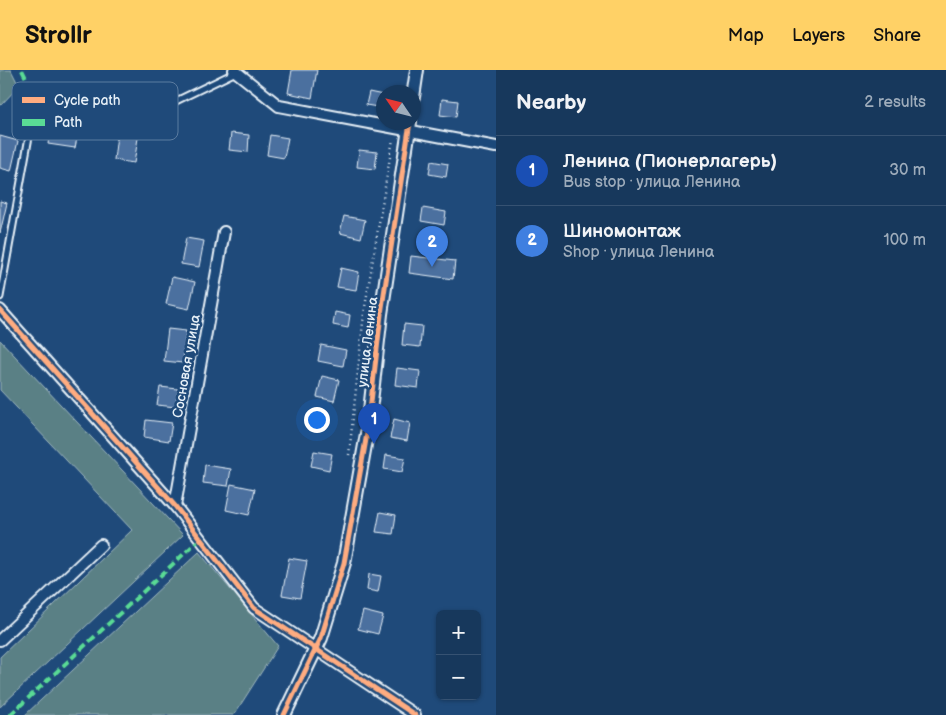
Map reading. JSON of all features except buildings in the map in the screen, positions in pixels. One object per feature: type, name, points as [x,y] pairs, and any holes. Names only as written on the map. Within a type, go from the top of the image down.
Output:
[{"type":"street","points":[[416,85],[418,70]]},
{"type":"street","points":[[235,71],[280,106],[376,124]]},
{"type":"street","points":[[421,129],[496,147]]},
{"type":"street","name":"улица Ленина","points":[[284,715],[316,648],[344,563],[368,428],[381,314],[408,130]]},
{"type":"street","name":"Сосновая улица","points":[[175,506],[224,232]]},
{"type":"street","points":[[0,310],[175,506],[254,608],[415,715]]},
{"type":"street","points":[[0,640],[101,545]]},
{"type":"lane","points":[[178,100],[235,71]]},
{"type":"lane","points":[[0,297],[28,140]]},
{"type":"path","points":[[349,458],[364,312],[395,130]]},
{"type":"green space","points":[[0,70],[11,70],[17,82],[12,82],[12,93],[0,106]]},
{"type":"green space","points":[[0,340],[183,535],[0,707],[0,657],[132,530],[0,390]]},
{"type":"green space","points":[[199,552],[278,646],[234,715],[25,715]]},
{"type":"marked path","points":[[22,70],[28,82]]},
{"type":"marked path","points":[[10,715],[200,539]]},
{"type":"cycle path","points":[[284,715],[321,638],[344,563],[368,428],[381,314],[409,130]]},
{"type":"cycle path","points":[[0,310],[175,506],[254,608],[415,715]]},
{"type":"place","name":"Шиномонтаж","points":[[432,267]]},
{"type":"place","name":"Ленина (Пионерлагерь)","points":[[374,444]]}]
